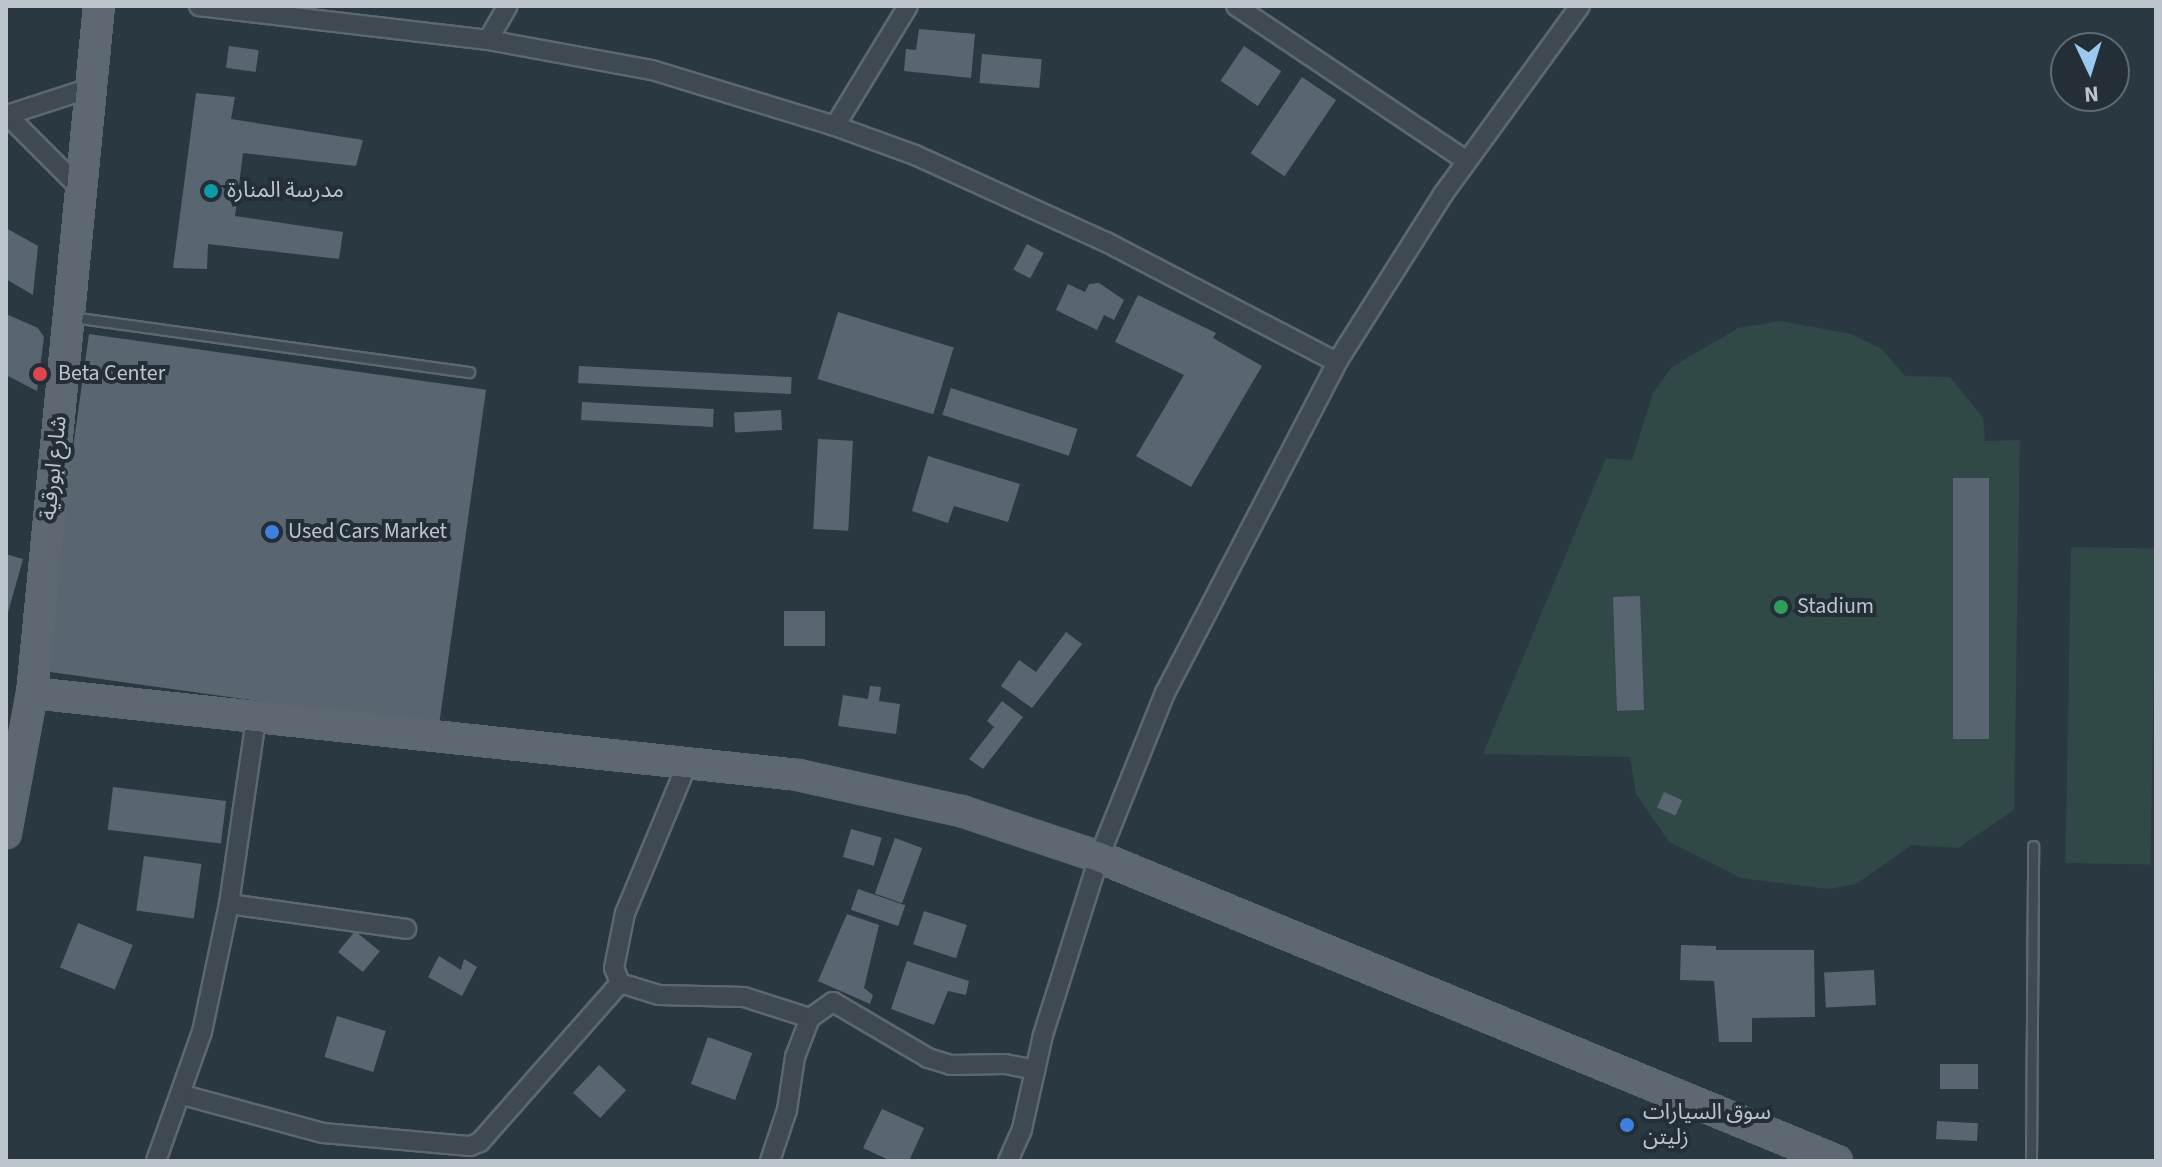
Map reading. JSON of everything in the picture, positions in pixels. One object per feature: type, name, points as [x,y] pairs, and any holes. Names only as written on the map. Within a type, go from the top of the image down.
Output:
[{"type":"main road","name":"شارع ابورقية","points":[[6,833],[32,693],[99,6]]},
{"type":"main road","points":[[32,693],[256,720],[798,775],[961,811],[1099,857],[1837,1161]]},
{"type":"street","points":[[199,6],[488,40],[652,70],[835,126],[915,155],[1106,242],[1337,362]]},
{"type":"street","points":[[488,40],[508,6]]},
{"type":"street","points":[[835,126],[908,6]]},
{"type":"street","points":[[1236,6],[1467,161]]},
{"type":"street","points":[[1008,1161],[1022,1129],[1035,1070],[1099,857],[1165,693],[1337,362],[1467,161],[1580,6]]},
{"type":"street","points":[[82,190],[6,115],[90,88]]},
{"type":"street","points":[[156,1161],[183,1095],[229,904],[256,720]]},
{"type":"street","points":[[620,983],[614,968],[625,913],[688,762]]},
{"type":"street","points":[[229,904],[406,929]]},
{"type":"street","points":[[620,983],[659,995],[744,997],[810,1018]]},
{"type":"street","points":[[183,1095],[323,1133],[470,1146],[480,1142],[620,983]]},
{"type":"street","points":[[770,1161],[787,1110],[795,1057],[810,1018],[824,1005],[840,1003],[928,1058],[951,1065],[1005,1064],[1035,1070]]},
{"type":"lane","points":[[70,316],[469,372]]},
{"type":"lane","points":[[2031,1161],[2033,846]]},
{"type":"green space","name":"Stadium","points":[[1780,321],[1851,334],[1882,349],[1905,376],[1950,377],[1983,418],[1985,441],[2020,440],[2014,810],[1958,848],[1912,845],[1856,884],[1828,889],[1741,878],[1669,842],[1636,794],[1630,757],[1483,754],[1606,458],[1632,460],[1653,393],[1672,367],[1738,328]]},
{"type":"green space","points":[[2071,547],[2156,548],[2150,864],[2065,863]]},
{"type":"building","points":[[919,29],[975,34],[971,78],[904,71],[906,49],[916,50]]},
{"type":"building","points":[[229,46],[259,50],[256,72],[226,68]]},
{"type":"building","points":[[1244,46],[1281,71],[1258,106],[1221,81]]},
{"type":"building","points":[[982,54],[1042,59],[1039,88],[979,83]]},
{"type":"building","points":[[1302,77],[1336,100],[1285,176],[1251,153]]},
{"type":"building","name":"مدرسة المنارة","points":[[196,93],[235,97],[231,119],[363,140],[356,166],[243,153],[235,216],[343,232],[339,259],[208,244],[207,269],[173,268]]},
{"type":"building","points":[[6,228],[38,246],[33,295],[6,279]]},
{"type":"building","points":[[1027,244],[1044,253],[1030,279],[1013,270]]},
{"type":"building","points":[[1099,283],[1124,300],[1114,320],[1104,315],[1097,330],[1056,310],[1068,284],[1085,292],[1089,284]]},
{"type":"building","points":[[1138,295],[1216,333],[1213,338],[1262,366],[1191,487],[1136,456],[1184,375],[1115,342]]},
{"type":"building","points":[[838,312],[954,347],[933,414],[818,379]]},
{"type":"building","points":[[6,314],[38,328],[44,337],[37,391],[6,375]]},
{"type":"building","name":"Used Cars Market","points":[[89,334],[486,390],[439,726],[42,671]]},
{"type":"building","points":[[579,366],[792,377],[791,394],[578,383]]},
{"type":"building","points":[[951,388],[1077,429],[1069,456],[942,415]]},
{"type":"building","points":[[582,402],[714,409],[713,427],[581,420]]},
{"type":"building","points":[[781,410],[782,430],[735,432],[734,412]]},
{"type":"building","points":[[818,439],[853,441],[848,531],[813,529]]},
{"type":"building","points":[[928,456],[1020,484],[1008,522],[954,506],[948,523],[912,511]]},
{"type":"building","points":[[1953,478],[1989,478],[1989,739],[1953,739]]},
{"type":"building","points":[[6,554],[23,559],[7,616],[6,616]]},
{"type":"building","points":[[1640,596],[1644,710],[1617,711],[1613,597]]},
{"type":"building","points":[[784,611],[825,611],[825,646],[784,646]]},
{"type":"building","points":[[1066,632],[1082,644],[1032,708],[1001,686],[1019,660],[1036,672]]},
{"type":"building","points":[[870,686],[881,687],[879,701],[900,704],[896,734],[838,726],[843,695],[868,699]]},
{"type":"building","points":[[1002,701],[1023,717],[983,769],[969,759],[994,727],[987,721]]},
{"type":"building","points":[[113,787],[226,801],[221,844],[108,830]]},
{"type":"building","points":[[1664,792],[1682,800],[1675,816],[1657,808]]},
{"type":"building","points":[[851,829],[882,838],[874,866],[843,857]]},
{"type":"building","points":[[895,838],[922,848],[902,903],[875,893]]},
{"type":"building","points":[[144,856],[201,864],[194,919],[136,910]]},
{"type":"building","points":[[858,889],[905,905],[898,926],[851,910]]},
{"type":"building","points":[[924,911],[967,925],[956,958],[913,944]]},
{"type":"building","points":[[847,914],[879,925],[864,988],[873,995],[870,1004],[818,981]]},
{"type":"building","points":[[78,923],[133,945],[115,990],[60,968]]},
{"type":"building","points":[[355,931],[380,951],[363,972],[338,952]]},
{"type":"building","points":[[1681,945],[1716,946],[1716,950],[1814,950],[1815,1017],[1752,1018],[1752,1042],[1719,1042],[1714,981],[1680,980]]},
{"type":"building","points":[[439,956],[461,970],[464,959],[477,967],[462,996],[428,977]]},
{"type":"building","points":[[907,961],[969,981],[966,995],[948,991],[934,1025],[891,1009]]},
{"type":"building","points":[[1874,970],[1876,1005],[1826,1008],[1824,973]]},
{"type":"building","points":[[337,1016],[386,1031],[373,1072],[324,1057]]},
{"type":"building","points":[[708,1037],[752,1053],[735,1100],[691,1084]]},
{"type":"building","points":[[1940,1064],[1978,1064],[1978,1089],[1940,1089]]},
{"type":"building","points":[[599,1065],[626,1090],[600,1118],[573,1093]]},
{"type":"building","points":[[882,1109],[924,1128],[909,1161],[891,1161],[863,1148]]},
{"type":"building","points":[[1937,1121],[1978,1123],[1977,1141],[1936,1139]]},
{"type":"place","name":"مدرسة المنارة","points":[[211,191]]},
{"type":"place","name":"Beta Center","points":[[40,374]]},
{"type":"place","name":"Used Cars Market","points":[[272,532]]},
{"type":"place","name":"Stadium","points":[[1781,607]]},
{"type":"place","name":"سوق السيارات زليتن","points":[[1627,1125]]}]
